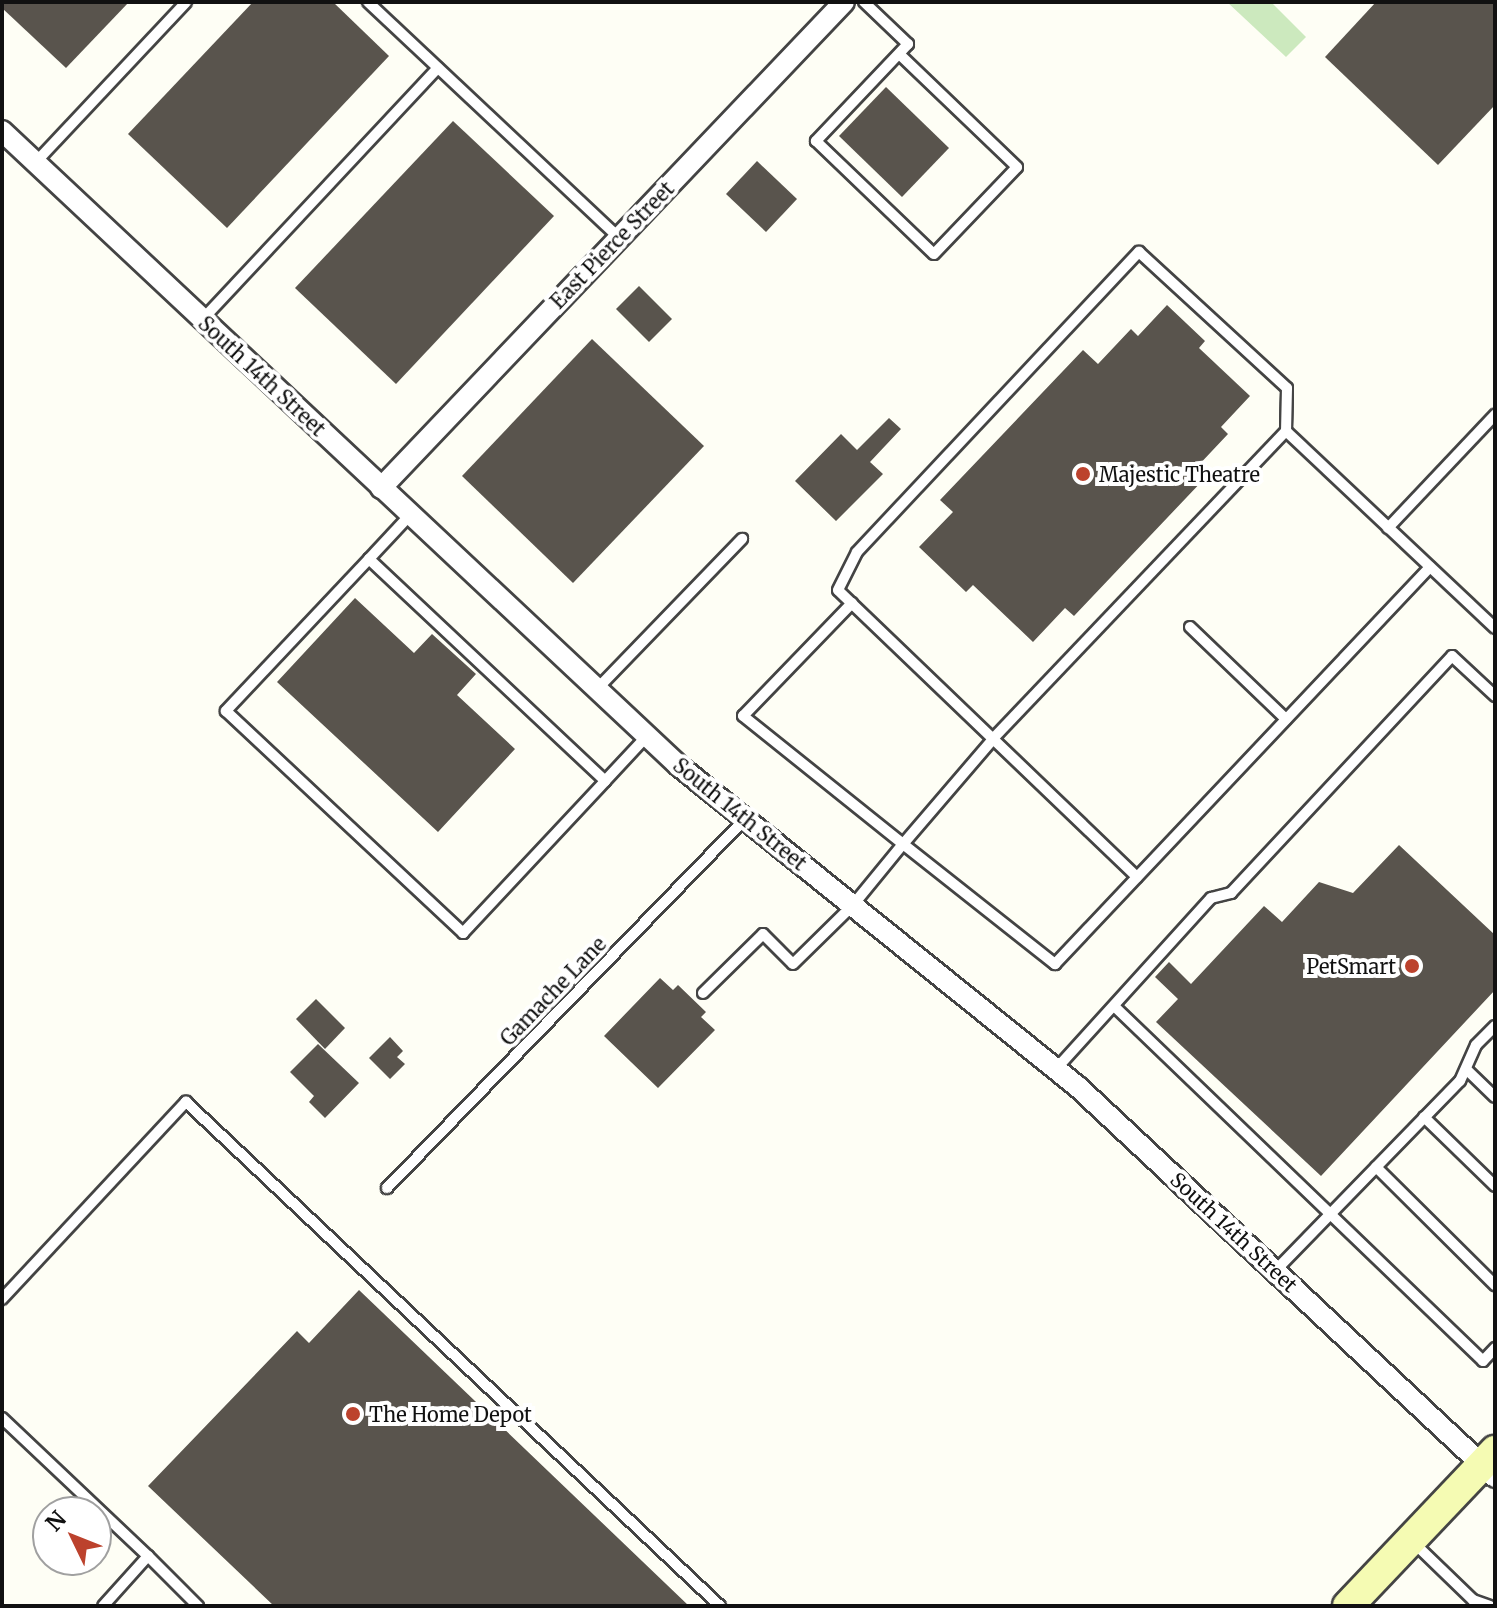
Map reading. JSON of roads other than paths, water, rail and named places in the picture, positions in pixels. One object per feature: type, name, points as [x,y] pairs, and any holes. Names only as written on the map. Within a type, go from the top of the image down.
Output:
[{"type":"street","name":"East Pierce Street","points":[[381,488],[844,2]]},
{"type":"street","name":"South 14th Street","points":[[2,131],[647,736],[745,819],[1056,1069],[1491,1464]]},
{"type":"street","points":[[1348,1606],[1411,1540],[1491,1464]]},
{"type":"lane","points":[[36,162],[186,2]]},
{"type":"lane","points":[[368,2],[619,238]]},
{"type":"lane","points":[[864,2],[908,44],[816,141],[934,254],[1017,167],[899,54]]},
{"type":"lane","points":[[202,320],[438,68]]},
{"type":"lane","points":[[703,993],[763,934],[793,964],[853,905],[994,738],[1286,431],[1287,388],[1139,252],[857,552],[838,590],[994,738],[1137,877]]},
{"type":"lane","points":[[1388,528],[1495,415]]},
{"type":"lane","points":[[1286,431],[1495,628]]},
{"type":"lane","points":[[410,515],[226,711],[463,933],[647,736]]},
{"type":"lane","points":[[597,689],[742,539]]},
{"type":"lane","points":[[369,559],[605,781]]},
{"type":"lane","points":[[852,603],[743,716],[1055,964],[1430,567]]},
{"type":"lane","points":[[1190,627],[1286,719]]},
{"type":"lane","points":[[1056,1069],[1211,898],[1231,893],[1452,656],[1495,696]]},
{"type":"lane","name":"Gamache Lane","points":[[387,1188],[745,819]]},
{"type":"lane","points":[[1114,1006],[1483,1361],[1495,1348]]},
{"type":"lane","points":[[1275,1271],[1460,1081],[1476,1045],[1495,1026]]},
{"type":"lane","points":[[1466,1069],[1495,1097]]},
{"type":"lane","points":[[2,1299],[186,1102],[720,1606]]},
{"type":"lane","points":[[1424,1117],[1495,1186]]},
{"type":"lane","points":[[1376,1167],[1495,1285]]},
{"type":"lane","points":[[2,1418],[198,1606]]},
{"type":"lane","points":[[1411,1540],[1473,1600],[1490,1606]]},
{"type":"lane","points":[[103,1606],[148,1556]]},
{"type":"place","name":"Majestic Theatre","points":[[1083,474]]},
{"type":"place","name":"PetSmart","points":[[1412,966]]},
{"type":"place","name":"The Home Depot","points":[[353,1414]]}]
